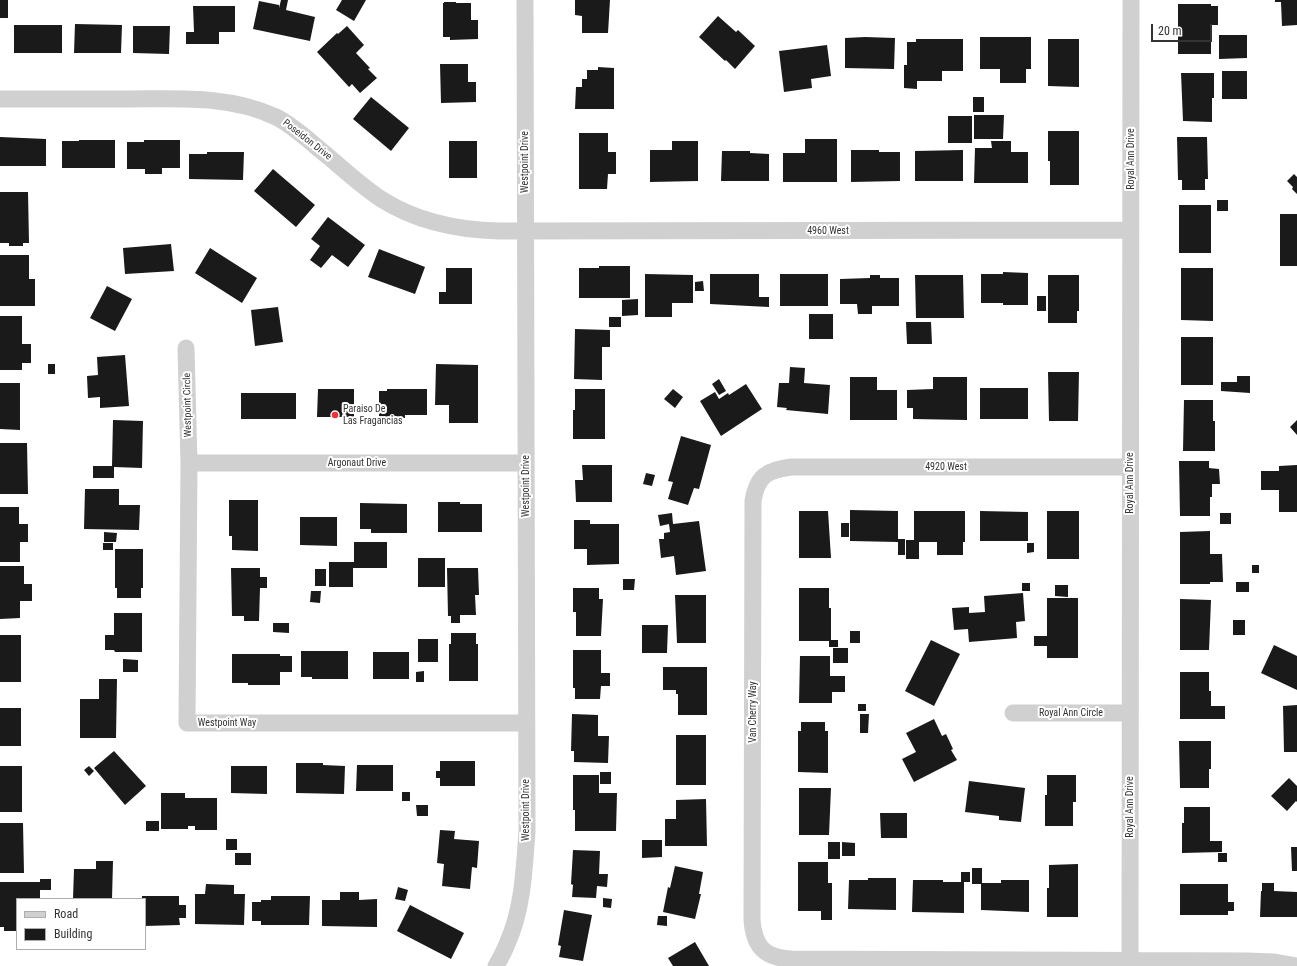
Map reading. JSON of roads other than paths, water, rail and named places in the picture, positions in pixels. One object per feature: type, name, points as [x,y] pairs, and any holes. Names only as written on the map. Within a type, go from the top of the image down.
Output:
[{"type":"street","name":"Westpoint Drive","points":[[496,966],[508,944],[517,915],[524,882],[527,832],[525,0]]},
{"type":"street","name":"Royal Ann Drive","points":[[1130,963],[1131,0]]},
{"type":"street","name":"Poseidon Drive","points":[[0,99],[183,99],[218,101],[233,104],[276,117],[293,128],[366,188],[394,207],[410,214],[444,225],[462,228],[525,231]]},
{"type":"street","name":"4960 West","points":[[525,231],[1131,230]]},
{"type":"street","name":"Westpoint Circle","points":[[186,348],[189,463]]},
{"type":"street","name":"Argonaut Drive","points":[[189,463],[526,463]]},
{"type":"street","name":"Westpoint Way","points":[[189,463],[187,723],[526,723]]},
{"type":"street","name":"4920 West","points":[[764,475],[773,470],[791,467],[1130,467]]},
{"type":"street","name":"Van Cherry Way","points":[[764,475],[758,482],[753,501],[752,920],[754,936],[762,949],[775,957],[791,960],[1130,963]]},
{"type":"street","name":"Royal Ann Circle","points":[[1013,713],[1130,713]]},
{"type":"street","points":[[1130,963],[1247,960],[1297,966]]},
{"type":"place","name":"Paraiso De Las Fragancias","points":[[335,415]]}]
